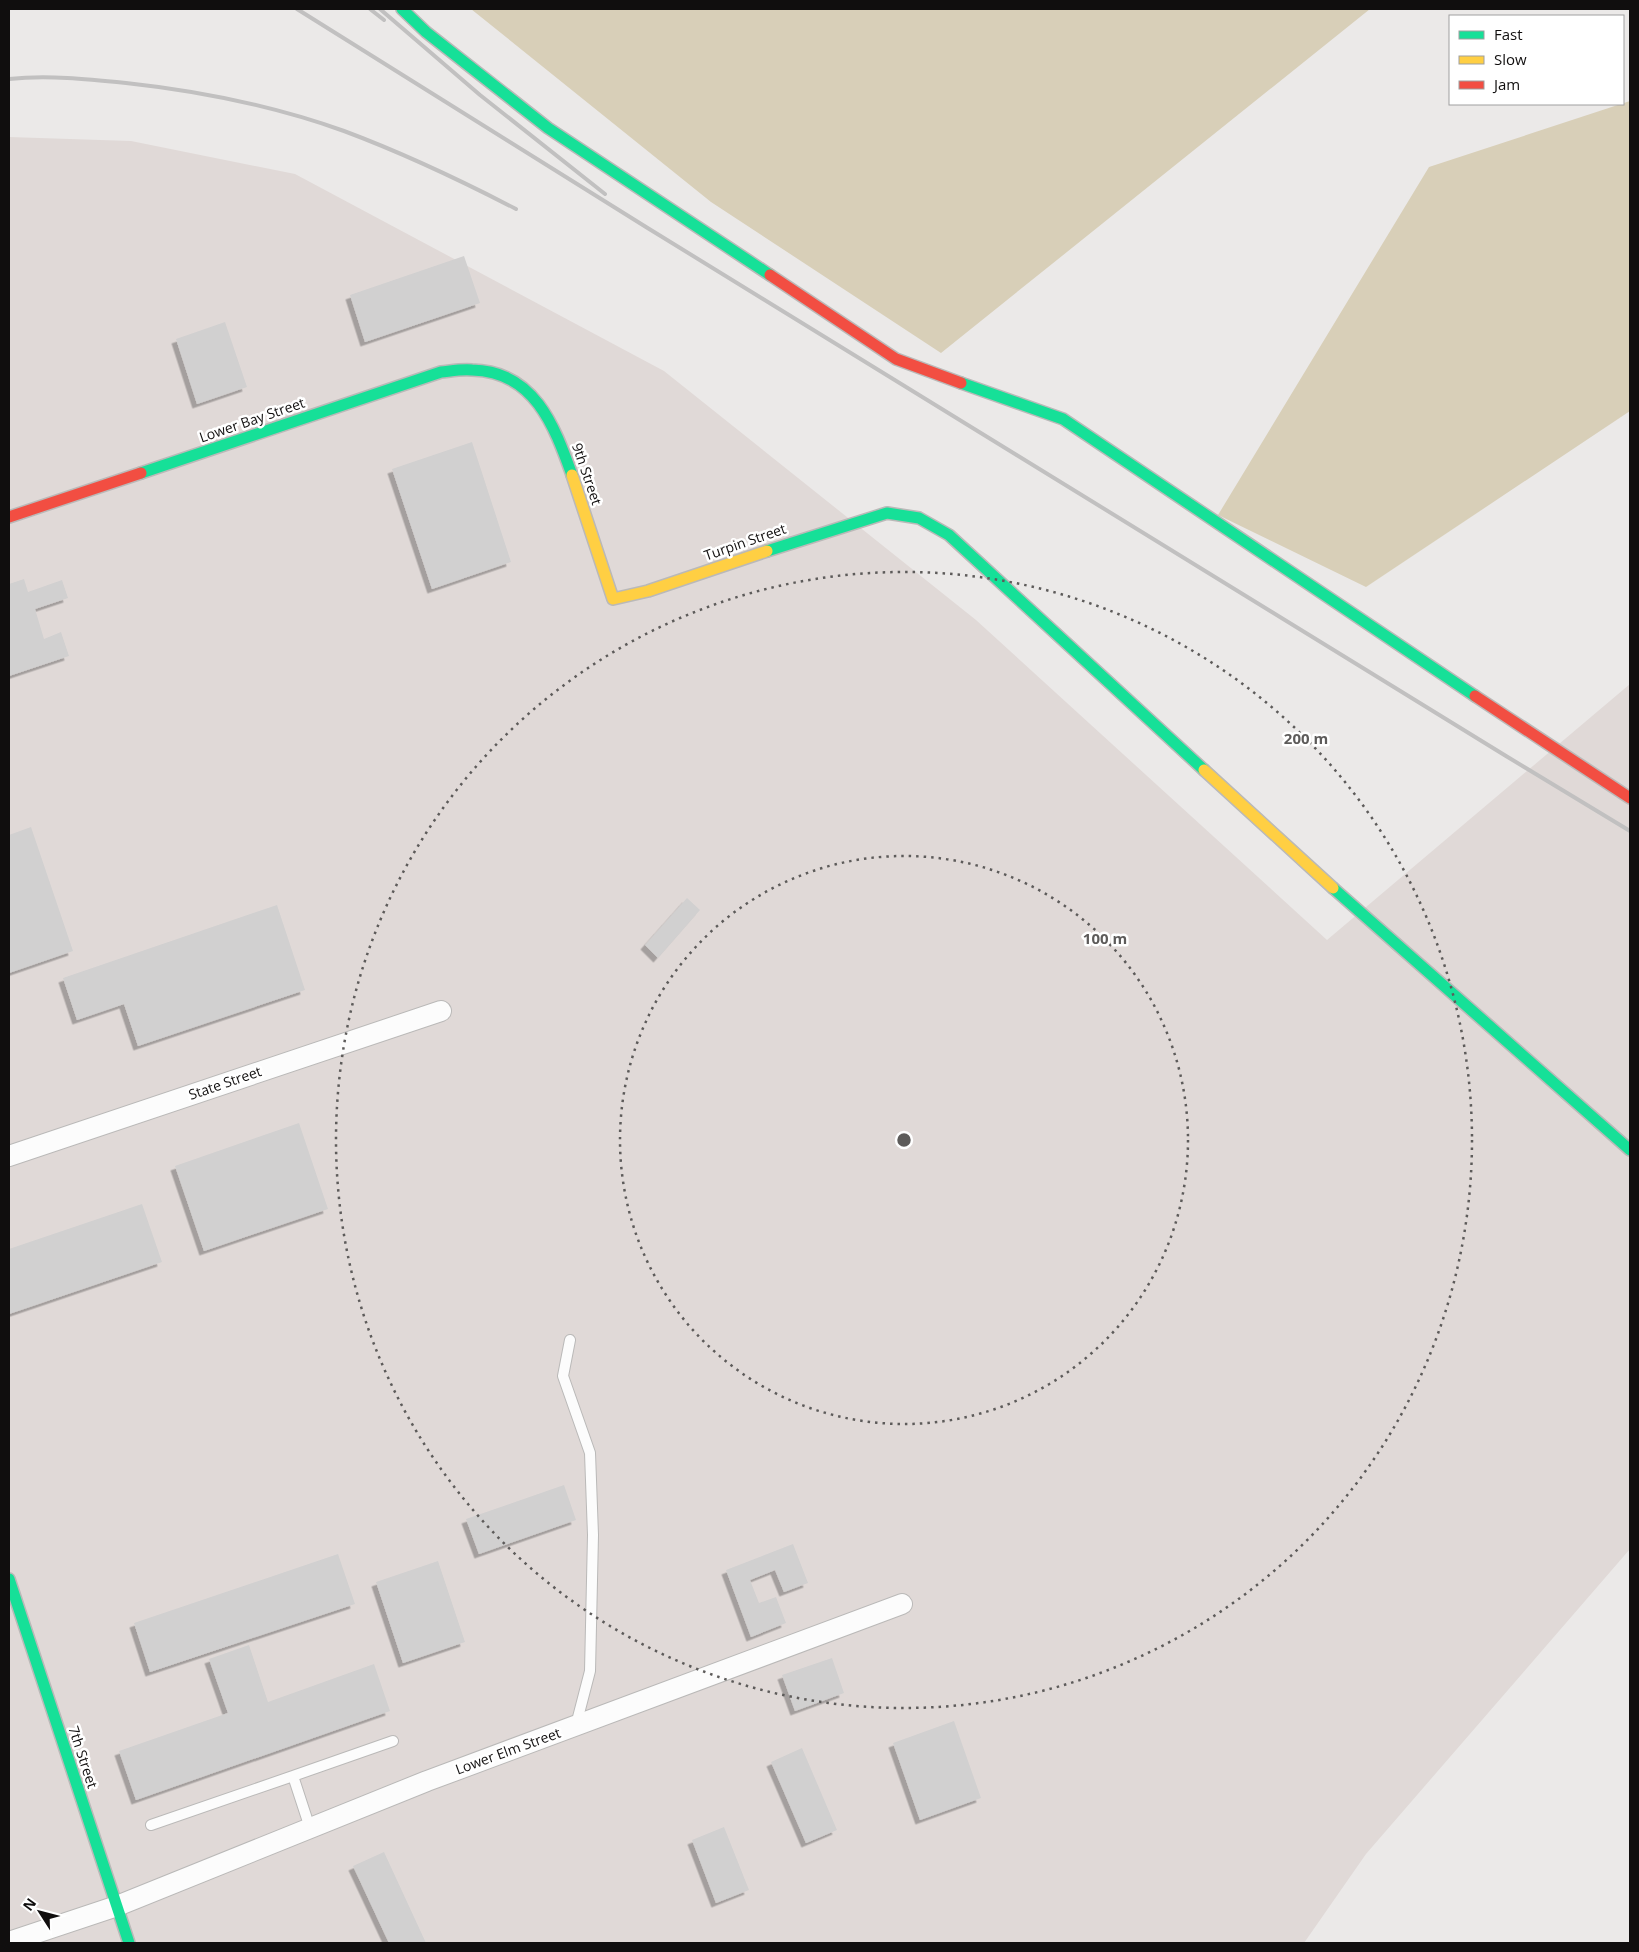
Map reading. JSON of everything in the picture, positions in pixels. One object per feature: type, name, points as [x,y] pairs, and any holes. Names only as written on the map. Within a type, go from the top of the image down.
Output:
[{"type":"street","points":[[402,9],[426,32],[548,128],[896,359],[946,379],[1063,419],[1510,720],[1630,798]]},
{"type":"street","name":"Lower Bay Street","points":[[9,517],[441,372],[461,369],[486,370],[506,377]]},
{"type":"street","name":"9th Street","points":[[506,377],[519,384],[534,396],[552,422],[569,467],[612,599]]},
{"type":"street","name":"Turpin Street","points":[[612,599],[648,590],[832,529],[887,513],[919,518],[949,535],[1353,907],[1630,1150]]},
{"type":"street","name":"State Street","points":[[9,1156],[441,1011]]},
{"type":"street","name":"7th Street","points":[[9,1579],[129,1943]]},
{"type":"street","name":"Lower Elm Street","points":[[9,1942],[117,1906],[427,1781],[902,1604]]},
{"type":"lane","points":[[570,1340],[562,1376],[590,1453],[593,1535],[590,1671],[575,1726]]},
{"type":"lane","points":[[151,1825],[393,1740]]},
{"type":"lane","points":[[293,1776],[310,1828]]},
{"type":"shaded area","points":[[471,9],[1370,9],[941,353],[711,202]]},
{"type":"shaded area","points":[[1630,101],[1630,411],[1366,587],[1218,515],[1429,167],[1618,105],[1624,105],[1624,103]]},
{"type":"shaded area","points":[[9,137],[131,141],[295,174],[664,371],[976,620],[1327,940],[1630,684],[1630,1549],[1366,1854],[1304,1943],[9,1943]]},
{"type":"building","points":[[464,256],[480,303],[365,342],[350,295]]},
{"type":"building","points":[[225,322],[247,387],[197,404],[176,339]]},
{"type":"building","points":[[472,442],[511,562],[432,589],[392,469]]},
{"type":"building","points":[[24,579],[28,592],[62,580],[68,598],[35,609],[44,639],[61,632],[69,656],[9,676],[9,584]]},
{"type":"building","points":[[31,827],[73,951],[9,973],[9,835]]},
{"type":"building","points":[[687,898],[700,910],[658,958],[645,945]]},
{"type":"building","points":[[277,905],[305,990],[138,1046],[124,1004],[77,1020],[63,978]]},
{"type":"building","points":[[299,1123],[328,1209],[204,1251],[175,1166]]},
{"type":"building","points":[[142,1204],[162,1262],[9,1314],[9,1249]]},
{"type":"building","points":[[564,1485],[576,1520],[479,1554],[466,1519]]},
{"type":"building","points":[[793,1544],[808,1583],[784,1592],[775,1570],[750,1580],[759,1603],[776,1597],[786,1623],[751,1637],[726,1570]]},
{"type":"building","points":[[338,1554],[355,1604],[150,1672],[134,1623]]},
{"type":"building","points":[[438,1561],[465,1642],[403,1663],[376,1582]]},
{"type":"building","points":[[249,1645],[268,1702],[374,1664],[390,1711],[136,1800],[119,1751],[228,1713],[209,1659]]},
{"type":"building","points":[[832,1658],[844,1693],[795,1711],[782,1675]]},
{"type":"building","points":[[954,1721],[981,1798],[920,1820],[893,1743]]},
{"type":"building","points":[[802,1748],[837,1830],[806,1843],[771,1762]]},
{"type":"building","points":[[724,1827],[749,1890],[716,1903],[692,1840]]},
{"type":"building","points":[[384,1852],[426,1943],[389,1943],[353,1866]]},
{"type":"railway","points":[[297,9],[646,227],[1630,831]]},
{"type":"railway","points":[[370,9],[384,20]]},
{"type":"railway","points":[[380,9],[480,95],[605,194]]},
{"type":"railway","points":[[9,79],[52,77],[126,83],[181,90],[264,107],[318,122],[366,139],[431,167],[516,209]]},
{"type":"traffic: fast","points":[[402,9],[426,32],[548,128],[770,275]]},
{"type":"traffic: fast","points":[[141,473],[441,372],[468,370],[493,373],[511,380],[526,390],[549,420],[572,475]]},
{"type":"traffic: fast","points":[[961,383],[1063,419],[1475,696]]},
{"type":"traffic: fast","points":[[767,551],[887,513],[919,518],[949,535],[1204,770]]},
{"type":"traffic: fast","points":[[1333,888],[1630,1150]]},
{"type":"traffic: fast","points":[[9,1579],[129,1943]]},
{"type":"traffic: slow","points":[[572,475],[613,599],[648,591],[767,551]]},
{"type":"traffic: slow","points":[[1204,770],[1333,888]]},
{"type":"traffic: jam","points":[[770,275],[896,359],[961,383]]},
{"type":"traffic: jam","points":[[9,517],[141,473]]},
{"type":"traffic: jam","points":[[1475,696],[1630,798]]}]
